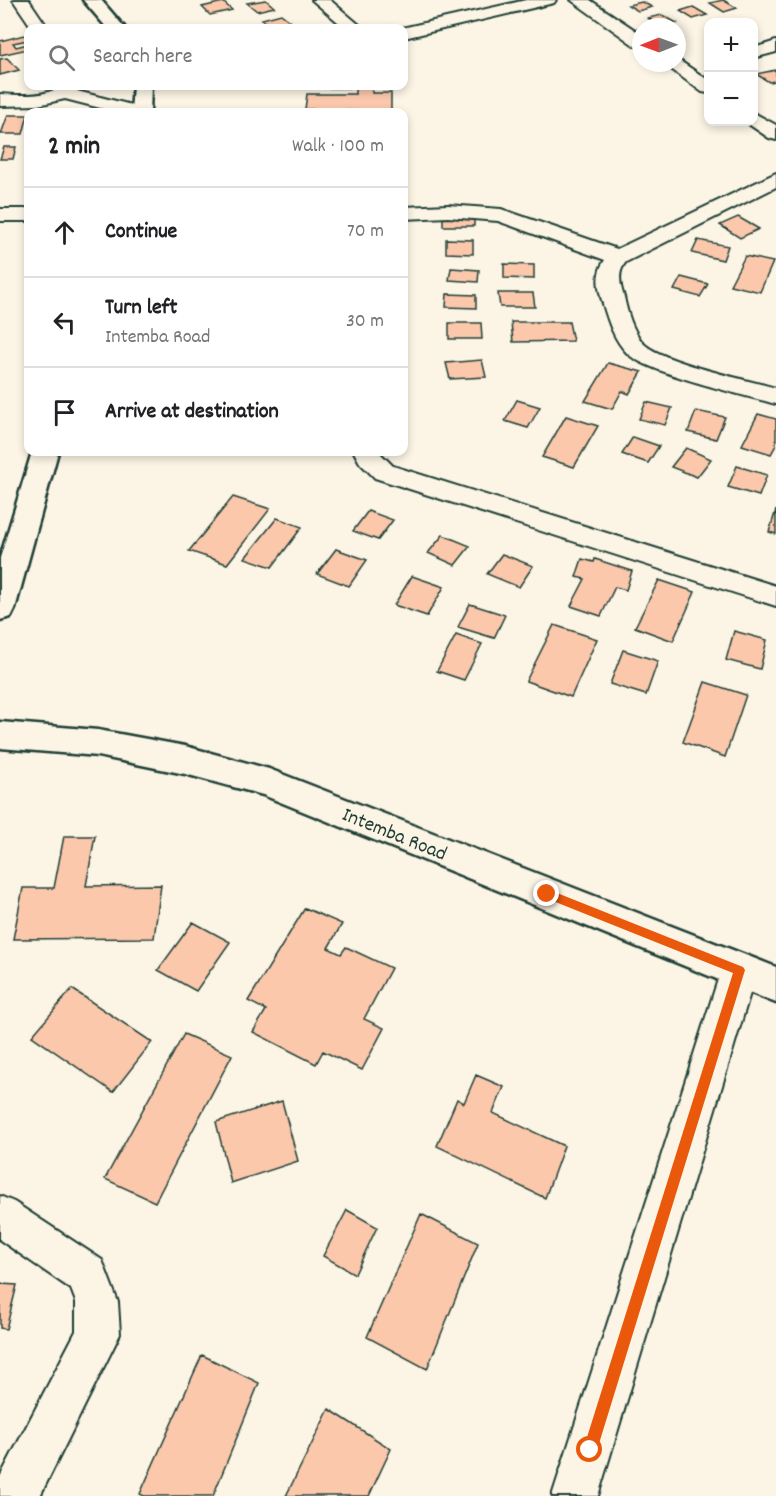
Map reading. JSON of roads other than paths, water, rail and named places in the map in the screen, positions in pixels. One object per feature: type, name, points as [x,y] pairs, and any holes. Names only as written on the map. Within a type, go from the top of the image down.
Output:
[{"type":"street","points":[[14,0],[36,24]]},
{"type":"street","points":[[92,0],[113,24]]},
{"type":"street","points":[[320,0],[350,24]]},
{"type":"street","points":[[408,32],[548,0]]},
{"type":"street","points":[[579,0],[632,36]]},
{"type":"street","points":[[758,51],[776,46]]},
{"type":"street","points":[[686,66],[704,65]]},
{"type":"street","points":[[685,72],[704,85]]},
{"type":"street","points":[[0,100],[36,100],[65,90]]},
{"type":"street","points":[[71,90],[124,108]]},
{"type":"street","points":[[141,108],[142,90]]},
{"type":"street","points":[[758,122],[776,134]]},
{"type":"street","points":[[776,179],[618,257],[611,265],[609,275],[620,325],[626,338],[636,349],[651,359],[668,365],[776,396]]},
{"type":"street","points":[[408,213],[448,211],[501,214],[618,257]]},
{"type":"street","points":[[0,215],[24,215]]},
{"type":"street","points":[[0,609],[44,456]]},
{"type":"street","points":[[368,456],[384,472],[776,597]]},
{"type":"street","name":"Intemba Road","points":[[0,735],[98,743],[185,760],[269,783],[776,985]]},
{"type":"street","points":[[575,1496],[739,970]]},
{"type":"street","points":[[0,1216],[87,1275],[97,1302],[98,1334],[15,1496]]}]
